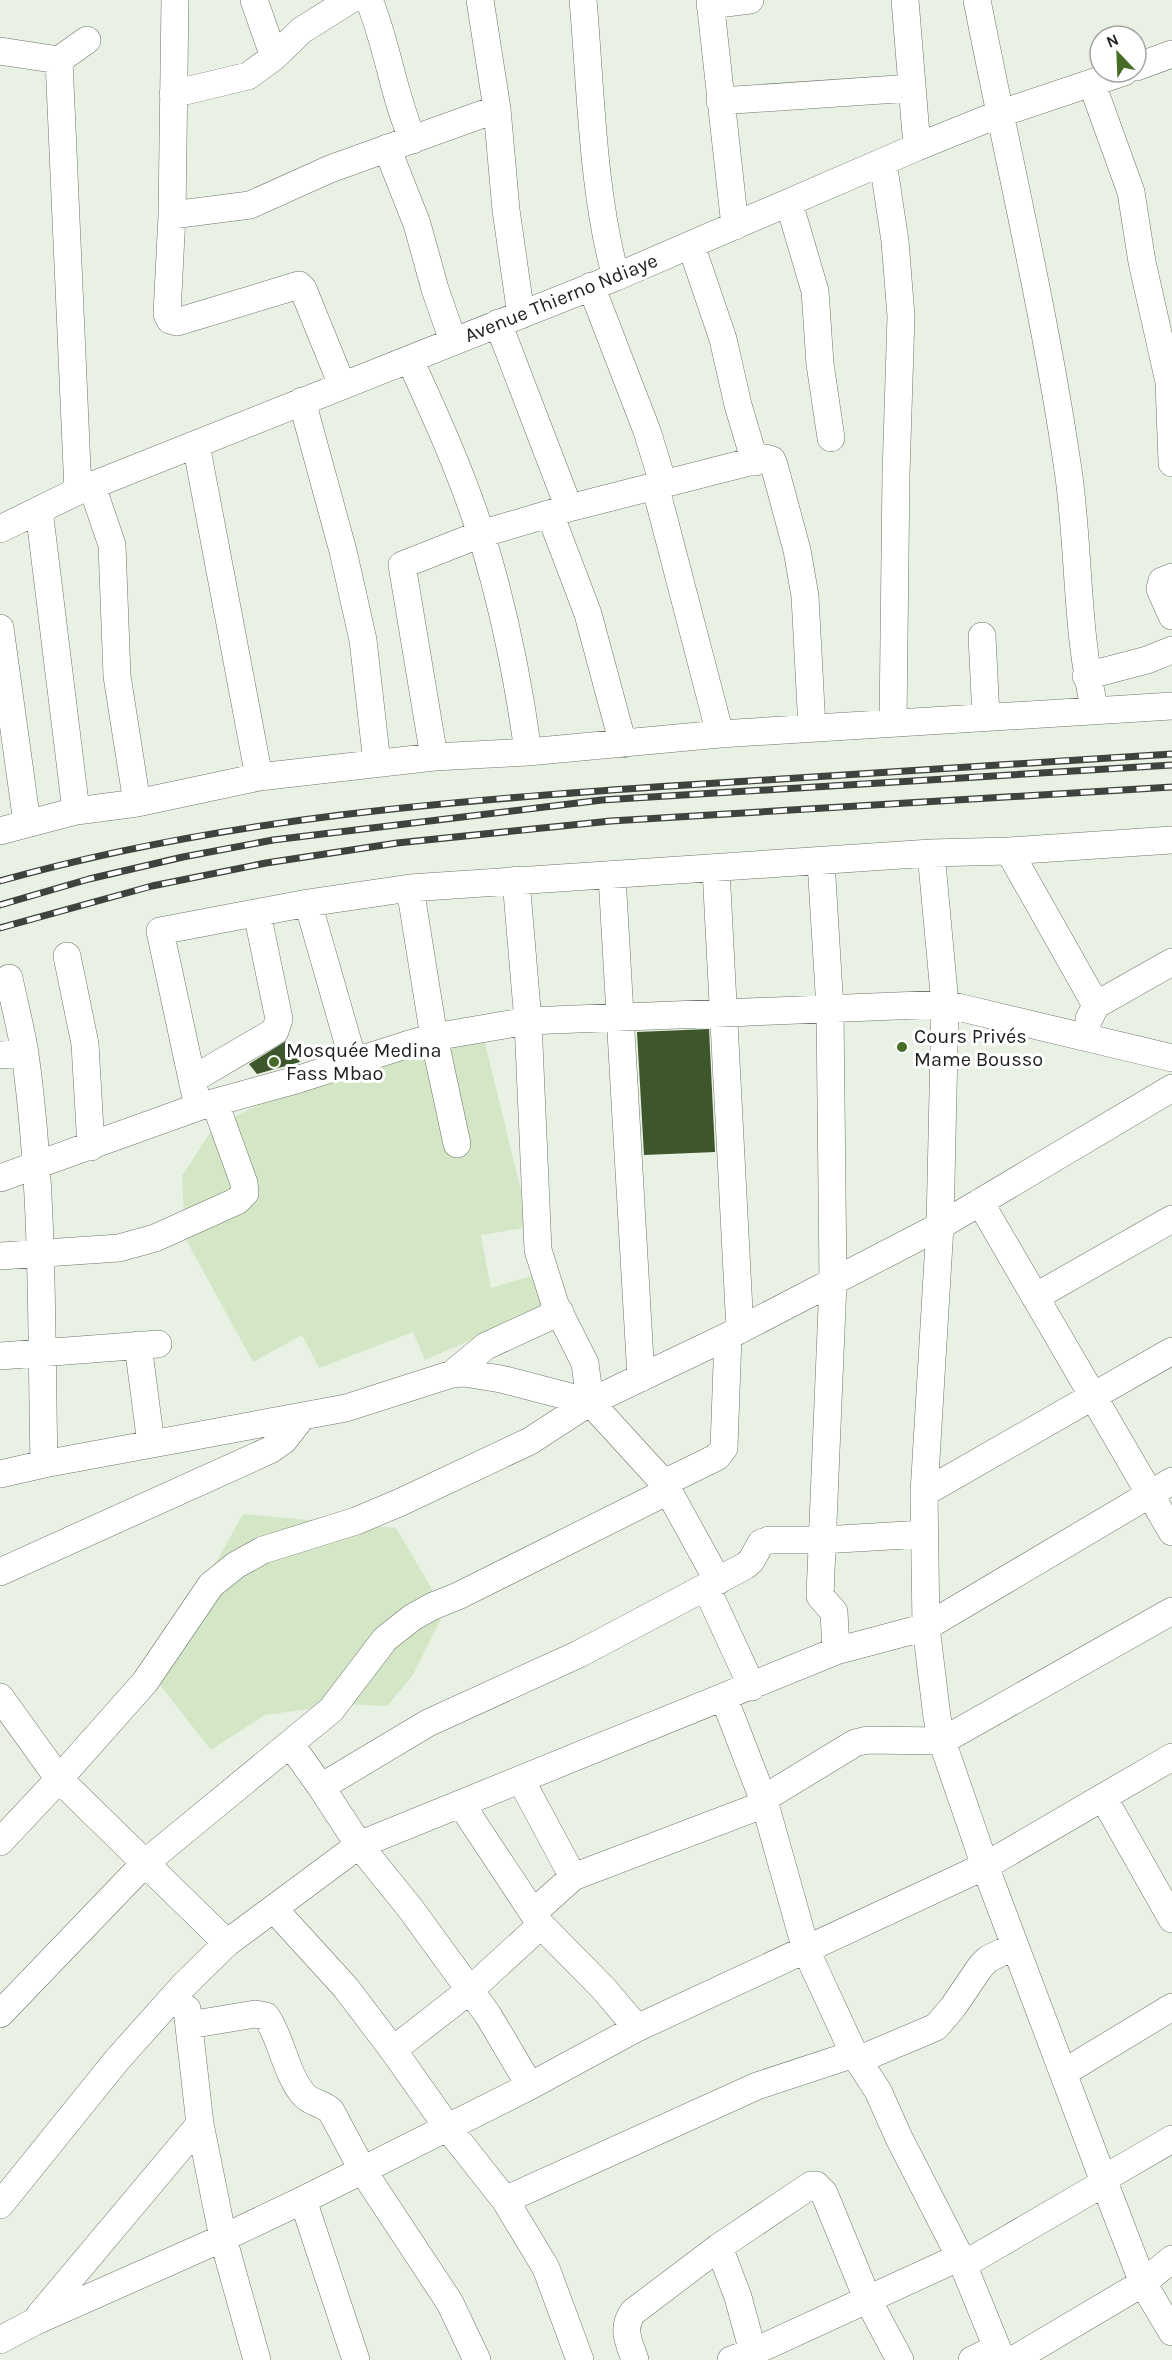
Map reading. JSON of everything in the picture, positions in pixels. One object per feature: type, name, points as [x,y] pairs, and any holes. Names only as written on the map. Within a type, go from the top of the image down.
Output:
[{"type":"street","points":[[175,0],[172,215],[167,314],[170,320],[184,321],[299,285],[303,289],[342,385]]},
{"type":"street","points":[[254,0],[274,57]]},
{"type":"street","points":[[173,94],[248,76],[274,57],[302,30],[350,0]]},
{"type":"street","points":[[369,0],[384,42],[402,116],[414,140]]},
{"type":"street","points":[[480,0],[497,109],[506,210],[510,319],[623,744]]},
{"type":"street","points":[[583,0],[605,239],[616,277]]},
{"type":"street","points":[[735,226],[710,2],[750,0]]},
{"type":"street","points":[[905,0],[917,147]]},
{"type":"street","points":[[978,0],[1067,460],[1086,676],[1095,710]]},
{"type":"street","points":[[0,51],[59,60],[87,40]]},
{"type":"street","points":[[1148,63],[1172,54]]},
{"type":"street","points":[[59,60],[85,489],[111,545],[117,676],[136,803]]},
{"type":"street","points":[[1092,84],[1131,192],[1161,299],[1169,382],[1172,463]]},
{"type":"street","name":"Avenue Thierno Ndiaye","points":[[0,529],[85,489],[616,277],[917,147],[999,114],[1092,84]]},
{"type":"street","points":[[720,101],[912,88]]},
{"type":"street","points":[[172,215],[250,205],[330,169],[497,109]]},
{"type":"street","points":[[387,148],[417,224],[435,289],[453,341]]},
{"type":"street","points":[[883,162],[895,241],[901,316],[896,474],[893,722]]},
{"type":"street","points":[[789,203],[815,291],[820,364],[831,438]]},
{"type":"street","points":[[691,245],[723,339],[738,405],[755,462]]},
{"type":"street","points":[[591,286],[647,431],[720,734]]},
{"type":"street","points":[[410,360],[444,435],[481,534],[517,673],[528,752]]},
{"type":"street","points":[[302,401],[343,551],[363,640],[377,763]]},
{"type":"street","points":[[196,444],[259,777]]},
{"type":"street","points":[[434,757],[402,565],[481,534],[659,484],[765,458],[772,460],[774,465],[797,550],[805,596],[812,728]]},
{"type":"street","points":[[39,510],[76,811]]},
{"type":"street","points":[[1172,577],[1162,582],[1160,589],[1172,616]]},
{"type":"street","points":[[0,628],[7,719],[27,823]]},
{"type":"street","points":[[982,636],[986,717]]},
{"type":"street","points":[[1086,676],[1147,660],[1172,650]]},
{"type":"street","points":[[0,831],[76,811],[136,803],[259,777],[377,763],[720,734],[1172,706]]},
{"type":"street","points":[[0,1256],[119,1248],[135,1244],[155,1238],[237,1201],[244,1193],[244,1183],[193,1079],[160,931],[308,903],[410,888],[931,853],[1009,851],[1172,840]]},
{"type":"street","points":[[1009,851],[1096,1005]]},
{"type":"street","points":[[931,853],[945,1004],[940,1226],[924,1493],[924,1533],[926,1627],[942,1742],[1015,1946],[1143,2283],[1172,2332]]},
{"type":"street","points":[[821,862],[830,1009],[833,1282],[820,1596],[834,1612],[837,1651]]},
{"type":"street","points":[[0,2014],[145,1863],[331,1710],[385,1639],[413,1617],[666,1487],[717,1457],[724,1449],[734,1333],[716,869]]},
{"type":"street","points":[[612,876],[641,1378]]},
{"type":"street","points":[[516,880],[528,1021],[538,1250],[560,1312],[585,1363],[590,1402]]},
{"type":"street","points":[[410,888],[434,1037],[457,1144]]},
{"type":"street","points":[[308,903],[353,1060]]},
{"type":"street","points":[[193,1079],[270,1034],[278,1025],[279,1019],[257,913]]},
{"type":"street","points":[[67,956],[85,1044],[91,1147]]},
{"type":"street","points":[[1080,1036],[1096,1005],[1172,962]]},
{"type":"street","points":[[9,978],[12,1054],[36,1166],[44,1464]]},
{"type":"street","points":[[0,1178],[207,1105],[296,1080],[353,1060],[434,1037],[528,1021],[945,1004],[1172,1058]]},
{"type":"street","points":[[0,1842],[145,1682],[211,1586],[236,1564],[263,1550],[356,1521],[530,1441],[590,1402],[734,1333],[940,1226],[1172,1088]]},
{"type":"street","points":[[980,1202],[1093,1396],[1161,1487],[1172,1532]]},
{"type":"street","points":[[1035,1297],[1172,1220]]},
{"type":"street","points":[[452,1374],[486,1346],[560,1312]]},
{"type":"street","points":[[0,1356],[148,1345],[151,1444]]},
{"type":"street","points":[[924,1493],[1172,1351]]},
{"type":"street","points":[[0,1474],[346,1408],[452,1374],[464,1373],[501,1379],[590,1402],[666,1487],[712,1584],[752,1687]]},
{"type":"street","points":[[0,1572],[270,1450],[284,1440],[302,1417]]},
{"type":"street","points":[[0,2205],[117,2060],[184,1985],[227,1942],[360,1845],[837,1651],[926,1627],[1161,1487]]},
{"type":"street","points":[[321,1787],[428,1723],[579,1654],[745,1566],[751,1561],[757,1547],[769,1540],[822,1540],[924,1533]]},
{"type":"street","points":[[393,2050],[470,1990],[573,1877],[764,1801],[855,1743],[867,1740],[942,1742],[1172,1611]]},
{"type":"street","points":[[0,1697],[59,1779],[227,1942]]},
{"type":"street","points":[[724,1698],[764,1801],[806,1950],[856,2057],[878,2091],[961,2261],[996,2357],[1143,2283],[1172,2259]]},
{"type":"street","points":[[291,1745],[360,1845],[410,1908],[488,2015],[530,2086]]},
{"type":"street","points":[[11,2328],[223,2238],[448,2128],[637,2028],[986,1866],[1172,1756]]},
{"type":"street","points":[[520,1780],[573,1877]]},
{"type":"street","points":[[1102,1797],[1171,1914]]},
{"type":"street","points":[[461,1804],[537,1919],[637,2028]]},
{"type":"street","points":[[274,1909],[338,1980],[393,2050],[448,2128],[505,2200],[546,2268],[580,2360]]},
{"type":"street","points":[[505,2200],[757,2086],[856,2057],[936,2028],[981,1966],[988,1959],[1015,1946]]},
{"type":"street","points":[[184,1985],[200,2124],[223,2238],[258,2360]]},
{"type":"street","points":[[1063,2073],[1172,2007]]},
{"type":"street","points":[[189,2025],[255,2014],[266,2016],[296,2083],[304,2096],[326,2106],[331,2111],[363,2170],[450,2303],[477,2360]]},
{"type":"street","points":[[11,2328],[200,2124]]},
{"type":"street","points":[[719,2247],[738,2297],[743,2357],[867,2298],[961,2261],[1104,2181],[1172,2139]]},
{"type":"street","points":[[635,2360],[626,2333],[627,2321],[633,2312],[719,2247],[811,2185],[816,2185],[824,2193],[867,2298],[900,2360]]},
{"type":"street","points":[[303,2200],[357,2360]]},
{"type":"green space","points":[[483,1035],[530,1227],[481,1235],[491,1288],[531,1276],[545,1308],[425,1360],[413,1332],[319,1368],[302,1335],[253,1362],[185,1238],[182,1176],[214,1127],[282,1093]]},
{"type":"green space","points":[[243,1514],[396,1528],[445,1611],[413,1675],[387,1706],[344,1704],[265,1715],[211,1750],[153,1676]]},
{"type":"building","points":[[709,1029],[715,1152],[644,1155],[637,1032]]},
{"type":"building","points":[[286,1041],[300,1062],[257,1074],[249,1064]]},
{"type":"railway","points":[[0,881],[84,859],[169,842],[254,827],[427,805],[600,791],[1172,754]]},
{"type":"railway","points":[[0,905],[89,879],[183,857],[273,840],[602,800],[1172,765]]},
{"type":"railway","points":[[0,928],[152,886],[266,863],[397,843],[611,821],[1172,787]]},
{"type":"place","name":"Cours Privés Mame Bousso","points":[[902,1047]]},
{"type":"place","name":"Mosquée Medina Fass Mbao","points":[[274,1062]]}]
